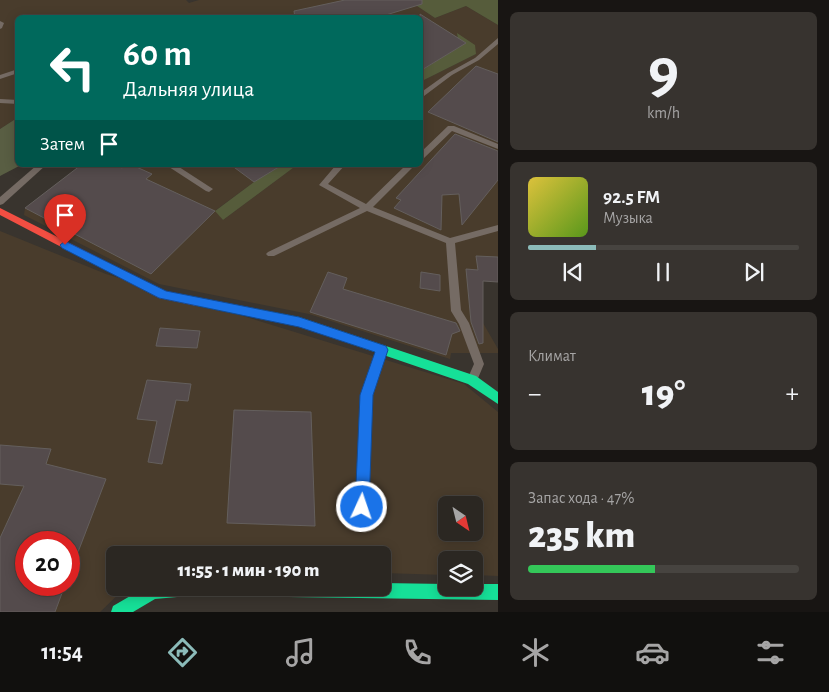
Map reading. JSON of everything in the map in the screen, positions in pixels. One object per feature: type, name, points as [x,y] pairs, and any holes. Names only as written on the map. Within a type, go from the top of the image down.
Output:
[{"type":"street","points":[[0,210],[163,295],[299,322],[472,380],[498,399]]},
{"type":"street","points":[[391,591],[498,592]]},
{"type":"street","points":[[120,611],[145,596]]},
{"type":"lane","points":[[423,95],[450,74],[477,60],[498,40]]},
{"type":"lane","points":[[0,77],[15,72]]},
{"type":"lane","points":[[0,101],[15,102]]},
{"type":"lane","points":[[423,154],[450,128],[498,147]]},
{"type":"lane","points":[[0,202],[40,167]]},
{"type":"lane","points":[[173,167],[209,189]]},
{"type":"lane","points":[[339,167],[323,186],[366,208],[450,241],[498,228]]},
{"type":"lane","points":[[271,254],[366,208],[410,167]]},
{"type":"lane","points":[[450,241],[456,311],[464,323],[479,364],[472,380]]},
{"type":"lane","points":[[362,507],[367,395],[382,350]]},
{"type":"shaded area","points":[[0,0],[186,0],[189,3],[199,0],[408,0],[435,18],[466,6],[498,25],[498,282],[483,281],[483,323],[498,349],[498,353],[451,353],[450,359],[309,314],[159,284],[24,215],[25,208],[78,167],[274,167],[216,210],[223,220],[294,167],[423,167],[423,80],[476,54],[457,34],[459,47],[423,20],[423,15],[15,15],[15,119],[0,129]]},
{"type":"shaded area","points":[[0,231],[106,274],[464,384],[498,412],[498,576],[483,575],[483,551],[438,551],[438,575],[391,573],[391,546],[106,546],[106,596],[117,596],[100,612],[0,612]]},
{"type":"green space","points":[[408,0],[498,0],[498,25],[466,6],[435,18]]},
{"type":"green space","points":[[457,33],[475,45],[476,54],[423,80],[423,69],[459,47]]},
{"type":"green space","points":[[15,119],[15,167],[17,167],[0,176],[0,129]]},
{"type":"green space","points":[[274,167],[294,167],[223,220],[215,211]]},
{"type":"building","points":[[345,0],[422,0],[422,4],[386,15],[295,15],[294,11]]},
{"type":"building","points":[[423,16],[466,43],[423,69]]},
{"type":"building","points":[[476,66],[498,74],[498,142],[428,112]]},
{"type":"building","points":[[455,134],[498,151],[498,180],[462,225],[459,194],[442,195],[441,230],[394,208],[401,200],[396,198]]},
{"type":"building","points":[[78,167],[136,167],[152,174],[146,179],[215,211],[151,274],[25,208]]},
{"type":"building","points":[[234,167],[279,167],[254,182]]},
{"type":"building","points":[[476,256],[498,257],[498,282],[483,281],[483,343],[479,344],[471,322],[466,269],[478,270]]},
{"type":"building","points":[[328,272],[347,278],[343,289],[456,323],[460,331],[452,334],[446,355],[310,312]]},
{"type":"building","points":[[421,272],[440,275],[440,291],[420,288]]},
{"type":"building","points":[[160,328],[200,331],[197,348],[156,346]]},
{"type":"building","points":[[147,380],[191,384],[188,401],[176,400],[162,464],[148,462],[157,421],[137,419]]},
{"type":"building","points":[[234,410],[311,412],[315,526],[227,523]]},
{"type":"building","points":[[0,445],[51,449],[46,464],[106,479],[80,547],[80,531],[15,531],[15,596],[61,596],[55,612],[0,612],[0,538],[24,486],[0,484]]},
{"type":"traffic: fast","points":[[197,302],[299,322],[472,380],[498,399]]},
{"type":"traffic: fast","points":[[391,591],[498,592]]},
{"type":"traffic: fast","points":[[119,612],[145,596]]},
{"type":"traffic: jam","points":[[1,211],[163,295],[197,302]]},
{"type":"route","points":[[65,245],[163,295],[299,322],[382,350],[367,395],[362,507]]}]
